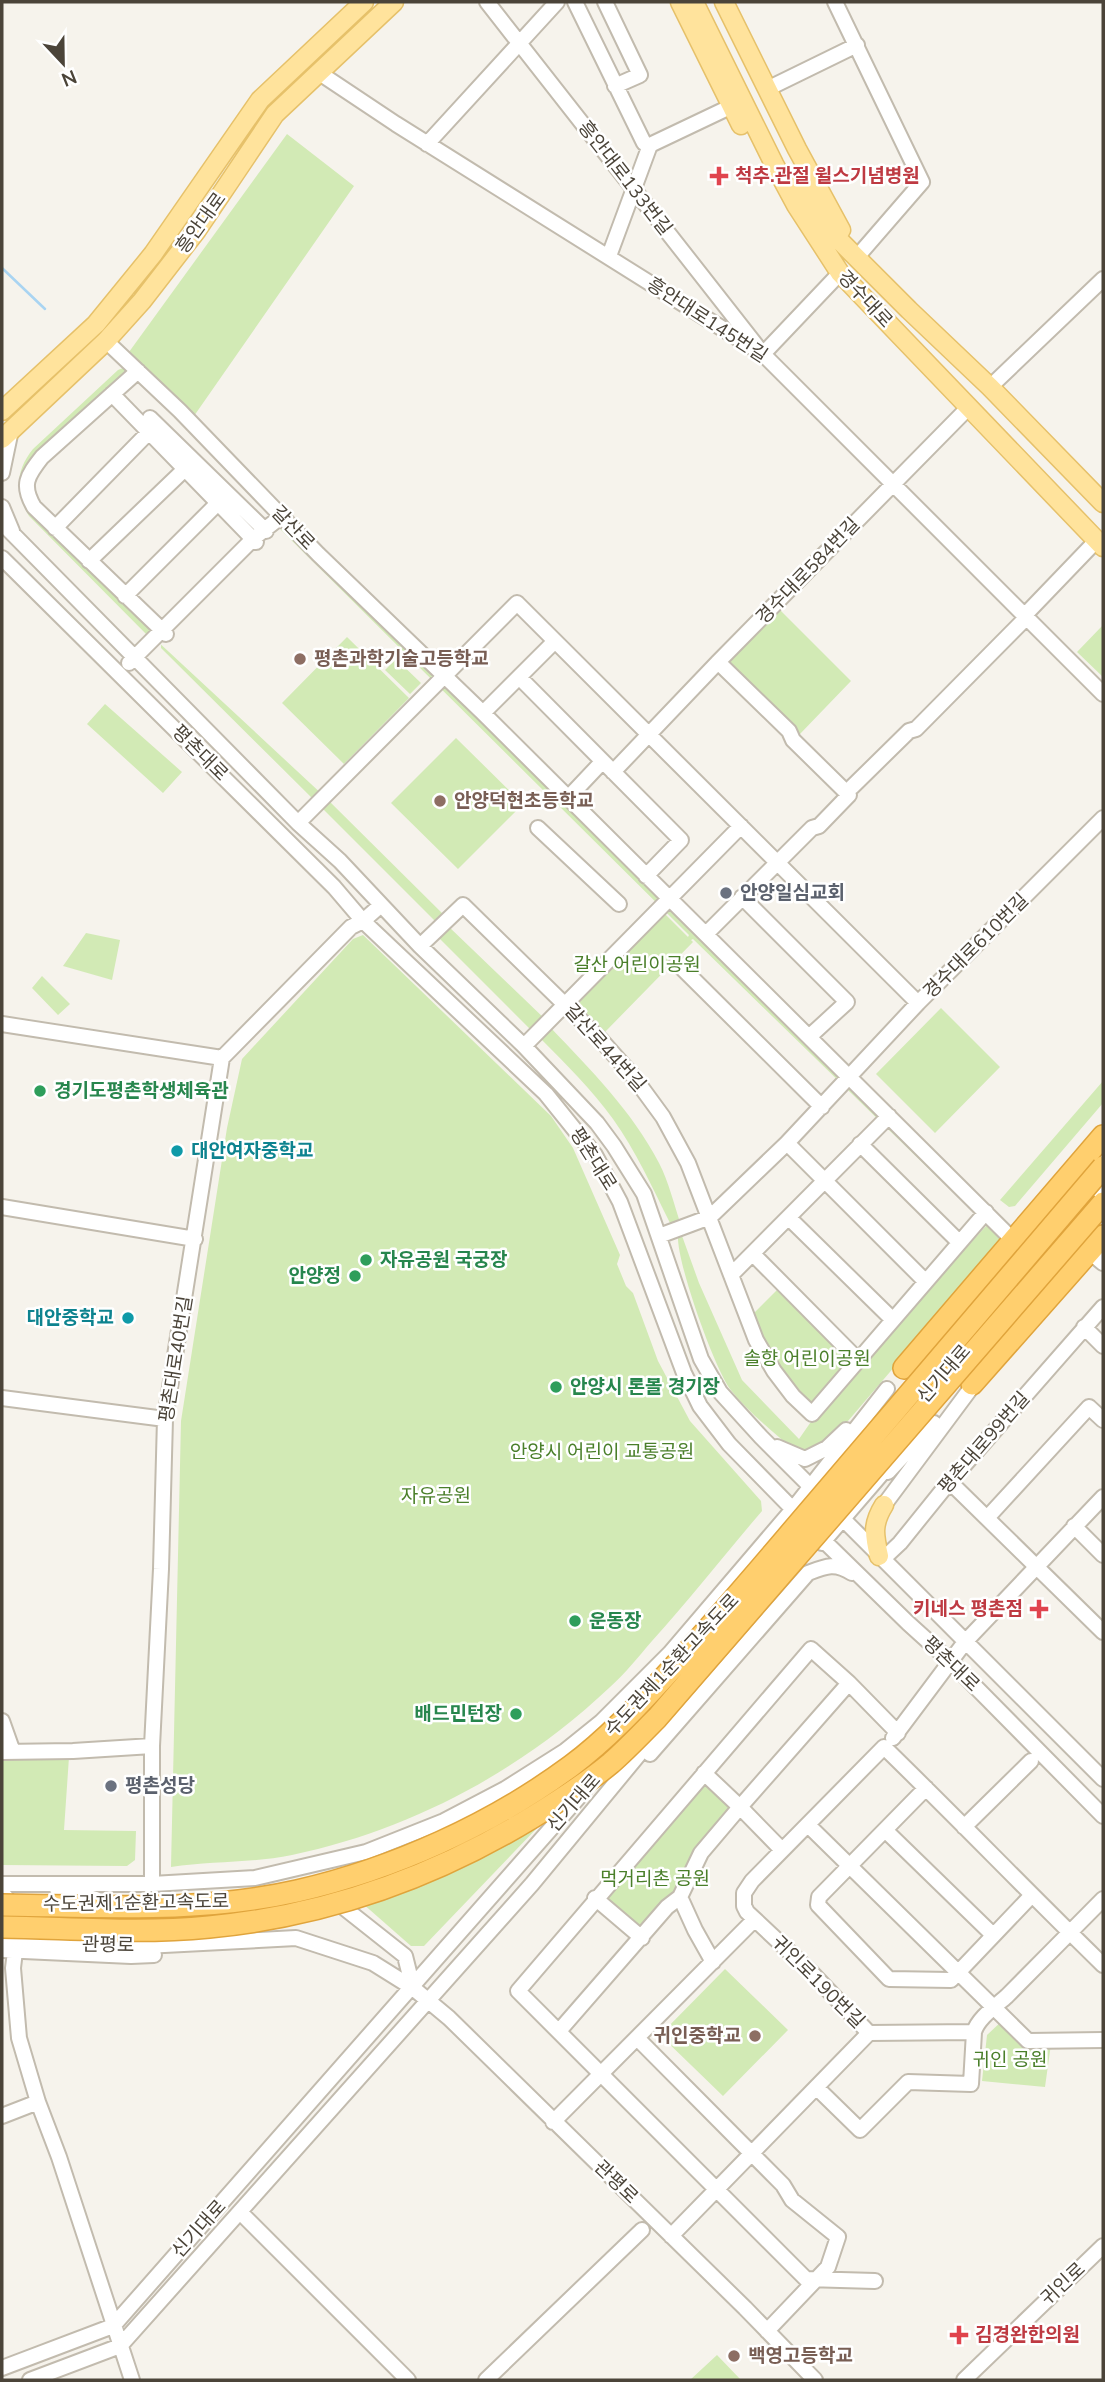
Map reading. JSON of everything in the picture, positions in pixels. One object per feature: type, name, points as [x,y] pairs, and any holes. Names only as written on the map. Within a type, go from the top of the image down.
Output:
[{"type":"highway","points":[[904,1368],[1103,1136]]},
{"type":"highway","name":"수도권제1순환고속도로","points":[[3,1894],[147,1907],[243,1901],[298,1891],[364,1871],[442,1842],[510,1806],[572,1766],[631,1714],[703,1635],[1103,1167]]},
{"type":"highway","name":"수도권제1순환고속도로","points":[[6,1942],[208,1927],[322,1908],[448,1864],[558,1802],[610,1763],[657,1718],[1103,1203]]},
{"type":"highway","points":[[972,1384],[1103,1236]]},
{"type":"main road","name":"흥안대로","points":[[2,411],[96,324],[153,254],[260,100],[364,2]]},
{"type":"main road","name":"흥안대로","points":[[6,435],[106,341],[142,301],[197,230],[275,114],[394,2]]},
{"type":"main road","points":[[680,2],[786,209],[805,236],[840,273]]},
{"type":"main road","name":"경수대로","points":[[694,2],[796,205],[840,273],[1100,544]]},
{"type":"main road","name":"경수대로","points":[[707,2],[802,192],[824,225],[990,387],[1103,503]]},
{"type":"main road","points":[[724,2],[819,192],[857,257]]},
{"type":"main road","points":[[881,1557],[875,1541],[875,1519],[884,1505]]},
{"type":"street","name":"흥안대로133번길","points":[[487,2],[764,354]]},
{"type":"street","points":[[427,144],[557,2]]},
{"type":"street","points":[[575,2],[644,143],[650,145],[732,106]]},
{"type":"street","points":[[606,2],[640,75],[615,86]]},
{"type":"street","points":[[767,89],[857,45],[835,2]]},
{"type":"street","name":"경수대로","points":[[857,45],[922,182],[857,257]]},
{"type":"street","name":"흥안대로145번길","points":[[318,72],[427,144],[764,354],[1023,619],[1103,694]]},
{"type":"street","points":[[609,256],[650,145]]},
{"type":"street","points":[[764,354],[840,273]]},
{"type":"street","points":[[990,387],[1103,279]]},
{"type":"street","name":"갈산로","points":[[106,341],[138,371],[267,530],[318,554],[442,678],[483,713],[810,1036],[848,1079],[984,1213],[1006,1246]]},
{"type":"street","points":[[138,371],[41,457],[29,473],[26,485],[34,507],[164,633]]},
{"type":"street","points":[[115,391],[219,502],[267,530]]},
{"type":"street","points":[[115,391],[267,530]]},
{"type":"street","name":"경수대로584번길","points":[[613,772],[968,408]]},
{"type":"street","points":[[55,528],[150,431]]},
{"type":"street","points":[[2,473],[6,435]]},
{"type":"street","points":[[89,561],[186,468]]},
{"type":"street","points":[[125,596],[219,502]]},
{"type":"street","points":[[2,507],[14,536]]},
{"type":"street","name":"평촌대로","points":[[2,523],[298,823],[340,861],[420,946],[524,1046],[597,1123],[643,1194],[701,1359],[720,1392],[761,1437],[1103,1779]]},
{"type":"street","points":[[119,674],[267,530]]},
{"type":"street","points":[[706,934],[812,828],[819,826],[909,730],[916,729],[1100,544]]},
{"type":"street","name":"평촌대로","points":[[2,558],[334,887],[363,921],[546,1094],[596,1155],[620,1202],[673,1347],[700,1406],[729,1444],[1103,1816]]},
{"type":"street","points":[[298,823],[517,603],[918,1003]]},
{"type":"street","points":[[483,713],[555,641]]},
{"type":"street","points":[[718,662],[789,731],[793,740],[851,791]]},
{"type":"street","points":[[519,677],[681,840],[646,876]]},
{"type":"street","points":[[442,678],[848,1079]]},
{"type":"street","points":[[568,798],[602,762]]},
{"type":"street","name":"경수대로610번길","points":[[710,1217],[787,1143],[918,1003],[1103,818]]},
{"type":"street","points":[[524,1046],[741,826]]},
{"type":"street","points":[[538,828],[619,904]]},
{"type":"street","points":[[742,897],[847,1002],[810,1036]]},
{"type":"street","points":[[2,1024],[222,1058],[351,927],[363,921],[381,905]]},
{"type":"street","name":"갈산로44번길","points":[[420,946],[463,905],[565,1003],[634,1076],[663,1117],[688,1163],[765,1356],[793,1396],[812,1414],[858,1360]]},
{"type":"street","points":[[677,963],[822,1107]]},
{"type":"street","name":"평촌대로40번길","points":[[152,1884],[152,1746],[165,1419],[222,1058]]},
{"type":"street","points":[[731,1275],[887,1117]]},
{"type":"street","points":[[1006,1246],[1103,1123]]},
{"type":"street","points":[[787,1143],[925,1281]]},
{"type":"street","points":[[860,1144],[959,1242]]},
{"type":"street","name":"신기대로","points":[[30,2380],[120,2346],[240,2213],[531,1884],[719,1647],[741,1610],[1032,1272],[1103,1183]]},
{"type":"street","points":[[2,1207],[195,1239]]},
{"type":"street","points":[[753,1254],[858,1360],[984,1213]]},
{"type":"street","name":"신기대로","points":[[2,2368],[113,2326],[719,1647],[844,1519],[1103,1213]]},
{"type":"street","points":[[659,1236],[710,1217]]},
{"type":"street","points":[[789,1218],[892,1319]]},
{"type":"street","points":[[860,1500],[972,1384],[1101,1257]]},
{"type":"street","name":"평촌대로99번길","points":[[881,1557],[900,1543],[1103,1307]]},
{"type":"street","points":[[1084,1327],[1103,1346]]},
{"type":"street","points":[[3,1894],[37,1884],[152,1884],[255,1878],[366,1852],[456,1814],[505,1789],[555,1757],[601,1722],[642,1683],[793,1509],[904,1368]]},
{"type":"street","points":[[884,1505],[972,1384]]},
{"type":"street","points":[[761,1437],[789,1454],[805,1459],[827,1448],[887,1389]]},
{"type":"street","points":[[2,1398],[165,1419]]},
{"type":"street","points":[[987,1518],[1089,1407],[1103,1420]]},
{"type":"street","points":[[950,1482],[1103,1632]]},
{"type":"street","name":"귀인로190번길","points":[[974,2032],[869,2033],[811,1972],[754,1920],[744,1906],[744,1893],[752,1881],[898,1733],[965,1642],[1103,1497]]},
{"type":"street","points":[[1074,1526],[1103,1555]]},
{"type":"street","points":[[741,1610],[754,1555]]},
{"type":"street","points":[[531,1884],[693,1708],[808,1573],[828,1566],[842,1566],[864,1580]]},
{"type":"street","points":[[3,1894],[96,1899],[169,1899],[317,1887],[449,1834],[514,1799],[575,1759],[719,1647]]},
{"type":"street","points":[[693,1708],[719,1647]]},
{"type":"street","points":[[875,2281],[806,2278],[518,1991],[811,1649],[898,1733]]},
{"type":"street","points":[[559,2031],[667,1907],[680,1897],[701,1853],[849,1683]]},
{"type":"street","points":[[1023,1736],[1042,1718]]},
{"type":"street","points":[[2,1721],[7,1752],[152,1746]]},
{"type":"street","points":[[884,1747],[1103,1965]]},
{"type":"street","points":[[964,1827],[1031,1761]]},
{"type":"street","points":[[704,1773],[782,1850]]},
{"type":"street","points":[[926,1788],[819,1897],[818,1905],[889,1979],[951,1980],[1032,1895]]},
{"type":"street","points":[[808,1825],[1028,2041],[1103,2040]]},
{"type":"street","points":[[885,1830],[992,1934]]},
{"type":"street","points":[[255,1878],[317,1887],[405,1956],[413,1988]]},
{"type":"street","points":[[37,1884],[96,1899]]},
{"type":"street","points":[[3,1894],[6,1942],[13,1968],[19,2038],[132,2380]]},
{"type":"street","points":[[680,1897],[713,1962]]},
{"type":"street","points":[[595,1898],[642,1938]]},
{"type":"street","points":[[817,2088],[860,2130],[908,2082],[971,2084],[976,2025],[1103,1899]]},
{"type":"street","points":[[554,2122],[754,1920]]},
{"type":"street","points":[[6,1942],[131,1956],[296,1938]]},
{"type":"street","name":"관평로","points":[[6,1942],[145,1946],[296,1938],[373,1963],[428,2000],[671,2235],[815,2380]]},
{"type":"street","points":[[671,2235],[869,2033]]},
{"type":"street","points":[[637,2038],[783,2185],[792,2200],[838,2236],[828,2267],[767,2331]]},
{"type":"street","points":[[2,2116],[38,2102]]},
{"type":"street","points":[[240,2213],[408,2380]]},
{"type":"street","points":[[486,2380],[642,2230]]},
{"type":"street","name":"귀인로","points":[[964,2380],[1103,2246]]},
{"type":"green space","points":[[287,134],[354,186],[194,416],[129,352]]},
{"type":"green space","points":[[123,368],[128,374],[39,457],[25,496],[159,631],[151,639],[29,516],[19,490],[20,473],[33,449]]},
{"type":"green space","name":"갈산 어린이공원","points":[[282,519],[974,1207],[970,1209],[693,939],[605,1032],[572,998],[661,910],[688,937],[689,935],[276,525]]},
{"type":"green space","points":[[775,605],[851,681],[799,735],[727,663]]},
{"type":"green space","points":[[1103,625],[1103,677],[1077,652]]},
{"type":"green space","points":[[347,637],[409,698],[344,764],[282,703]]},
{"type":"green space","points":[[161,645],[325,797],[448,919],[438,924],[323,809],[324,798],[316,802],[161,648]]},
{"type":"green space","points":[[396,659],[421,683],[410,694],[385,670]]},
{"type":"green space","points":[[105,704],[182,772],[163,793],[87,724]]},
{"type":"green space","points":[[456,738],[523,804],[458,869],[391,803]]},
{"type":"green space","points":[[447,925],[547,1021],[532,1031],[438,937]]},
{"type":"green space","points":[[86,933],[120,940],[112,980],[63,966]]},
{"type":"green space","name":"자유공원","points":[[363,935],[551,1116],[573,1148],[620,1255],[617,1264],[626,1286],[633,1293],[658,1361],[690,1421],[761,1501],[762,1511],[615,1683],[539,1746],[501,1771],[421,1813],[336,1844],[277,1858],[171,1867],[181,1421],[227,1128],[242,1059],[353,939]]},
{"type":"green space","points":[[42,976],[70,1004],[58,1015],[32,988]]},
{"type":"green space","points":[[941,1008],[1000,1067],[935,1133],[876,1074]]},
{"type":"green space","points":[[550,1027],[609,1091],[648,1144],[663,1170],[681,1225],[670,1223],[636,1156],[613,1119],[588,1088],[541,1039],[540,1035]]},
{"type":"green space","points":[[1103,1081],[1103,1103],[1015,1206],[1009,1207],[1000,1200]]},
{"type":"green space","points":[[988,1224],[1003,1240],[824,1449],[805,1455],[793,1449],[752,1413],[723,1377],[689,1289],[678,1235],[681,1233],[699,1283],[742,1380],[799,1439],[815,1416],[900,1319]]},
{"type":"green space","name":"솔향 어린이공원","points":[[779,1288],[848,1361],[809,1406],[775,1364],[752,1315]]},
{"type":"green space","points":[[625,1724],[632,1729],[424,1946],[411,1946],[337,1881],[450,1840]]},
{"type":"green space","points":[[69,1757],[64,1830],[136,1831],[135,1860],[127,1866],[2,1865],[2,1758]]},
{"type":"green space","name":"먹거리촌 공원","points":[[704,1777],[734,1807],[678,1896],[643,1931],[603,1897]]},
{"type":"green space","points":[[725,1969],[788,2030],[723,2096],[660,2035]]},
{"type":"green space","name":"귀인 공원","points":[[1003,2020],[1051,2044],[1045,2087],[982,2081],[987,2035]]},
{"type":"green space","points":[[717,2355],[741,2380],[690,2380]]},
{"type":"waterway","points":[[2,268],[45,309]]},
{"type":"place","name":"척추.관절 윌스기념병원","points":[[719,176]]},
{"type":"place","name":"평촌과학기술고등학교","points":[[300,659]]},
{"type":"place","name":"안양덕현초등학교","points":[[440,801]]},
{"type":"place","name":"안양일심교회","points":[[726,893]]},
{"type":"place","name":"경기도평촌학생체육관","points":[[40,1091]]},
{"type":"place","name":"대안여자중학교","points":[[177,1151]]},
{"type":"place","name":"자유공원 국궁장","points":[[366,1260]]},
{"type":"place","name":"안양정","points":[[355,1276]]},
{"type":"place","name":"대안중학교","points":[[128,1318]]},
{"type":"place","name":"안양시 론볼 경기장","points":[[556,1387]]},
{"type":"place","name":"키네스 평촌점","points":[[1039,1609]]},
{"type":"place","name":"운동장","points":[[575,1621]]},
{"type":"place","name":"배드민턴장","points":[[516,1714]]},
{"type":"place","name":"평촌성당","points":[[111,1786]]},
{"type":"place","name":"귀인중학교","points":[[755,2036]]},
{"type":"place","name":"김경완한의원","points":[[959,2335]]},
{"type":"place","name":"백영고등학교","points":[[734,2356]]},
{"type":"park label","name":"안양시 어린이 교통공원","points":[[602,1452]]}]
